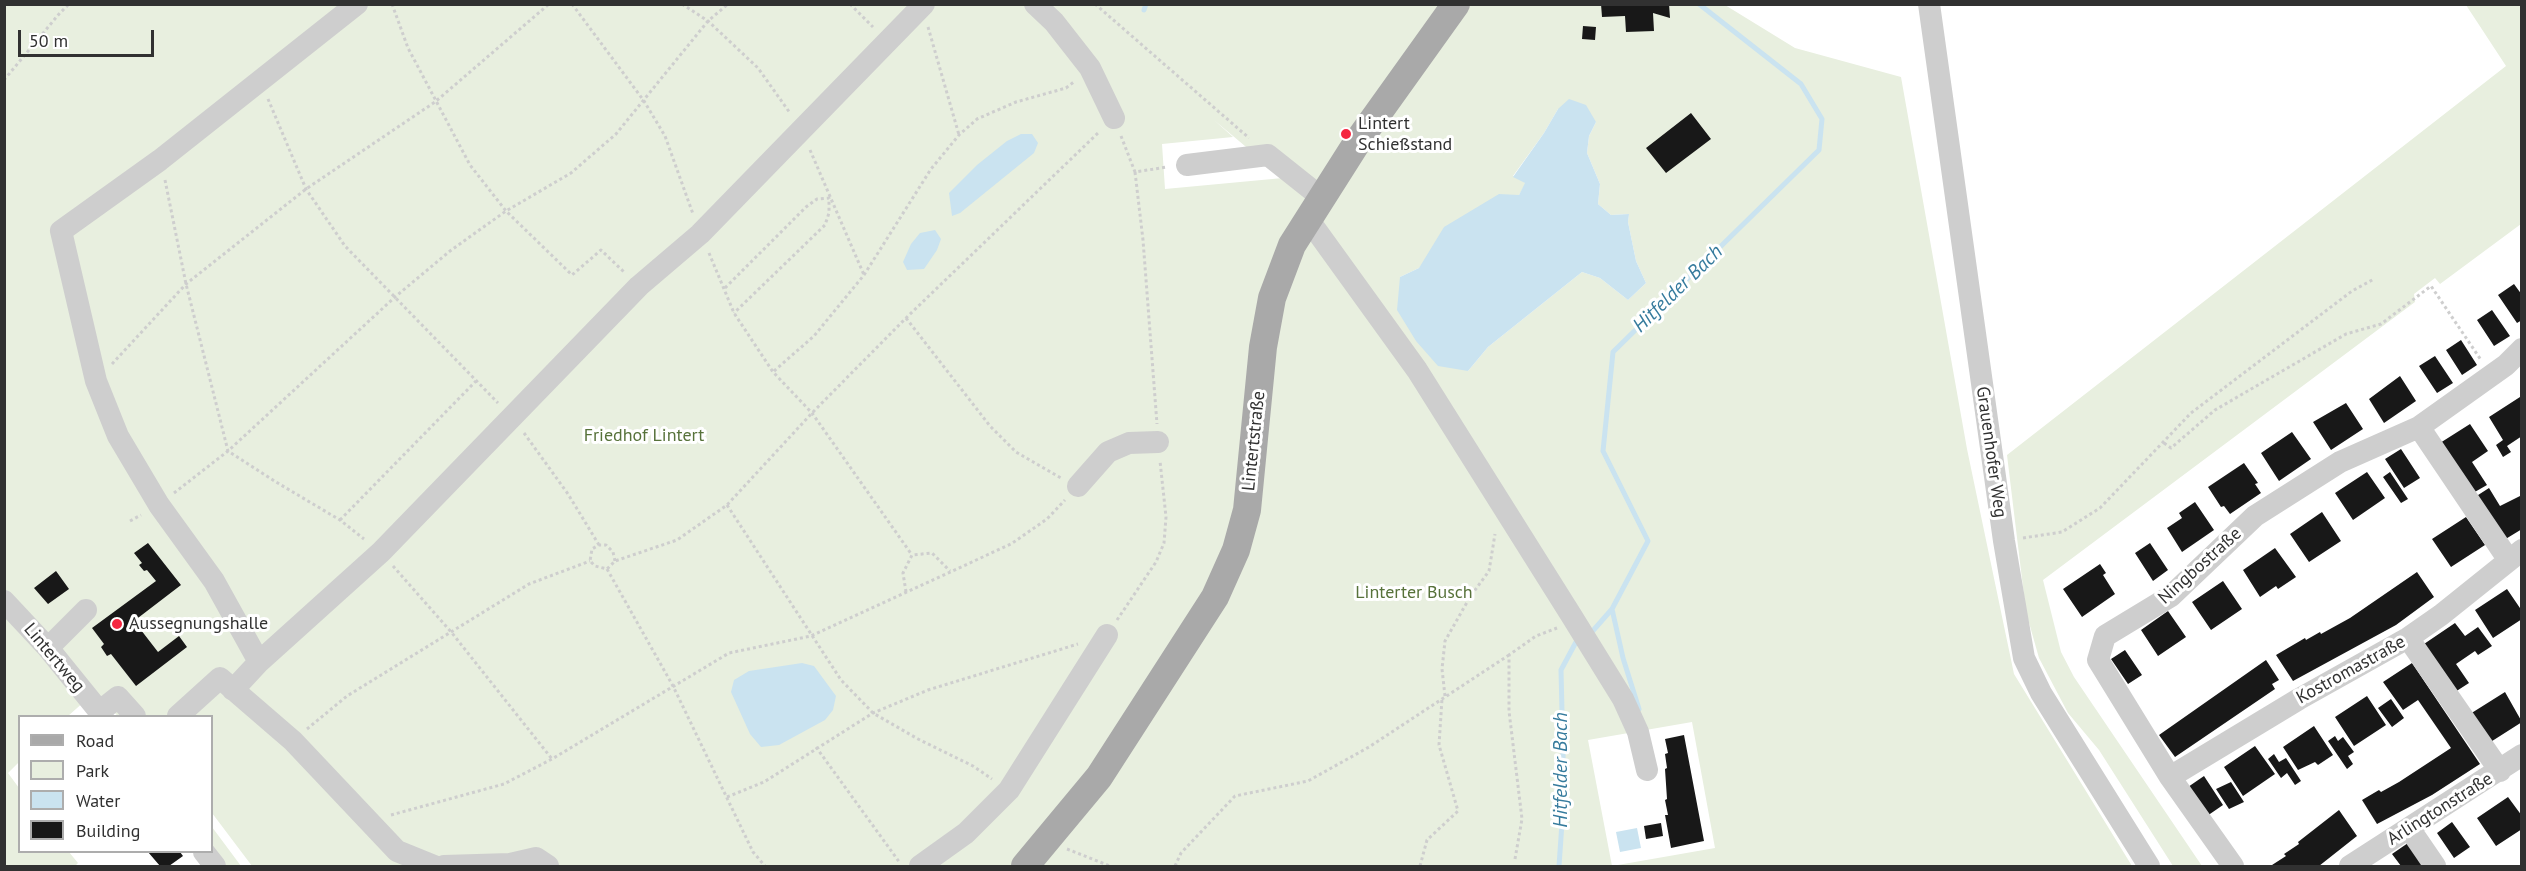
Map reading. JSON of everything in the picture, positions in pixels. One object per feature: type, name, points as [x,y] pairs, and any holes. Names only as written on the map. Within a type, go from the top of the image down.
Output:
[{"type":"main road","name":"Lintertstraße","points":[[1025,867],[1099,777],[1184,649],[1215,597],[1236,550],[1247,510],[1263,347],[1272,298],[1292,245],[1358,141],[1456,4]]},
{"type":"street","points":[[260,662],[214,581],[159,505],[117,436],[96,381],[61,231],[160,160],[357,4]]},
{"type":"street","points":[[1035,4],[1054,22],[1090,68],[1113,118]]},
{"type":"street","name":"Grauenhofer Weg","points":[[1929,4],[2004,541],[2024,657],[2041,693],[2149,867]]},
{"type":"street","points":[[233,690],[260,662],[381,552],[639,286],[700,234],[923,6]]},
{"type":"street","points":[[1187,165],[1268,155],[1315,208],[1623,699],[1638,732],[1647,770]]},
{"type":"street","name":"Ningbostraße","points":[[2233,867],[2170,777],[2098,660],[2105,636],[2171,596],[2255,516],[2340,462],[2419,427],[2506,365],[2522,350]]},
{"type":"street","points":[[2419,427],[2515,555]]},
{"type":"street","points":[[1078,486],[1108,452],[1129,443],[1158,442]]},
{"type":"street","name":"Kostromastraße","points":[[2170,777],[2299,699],[2408,638],[2441,615],[2515,555]]},
{"type":"street","name":"Lintertweg","points":[[4,601],[48,648],[101,714]]},
{"type":"street","points":[[48,648],[86,610]]},
{"type":"street","points":[[920,867],[966,834],[1009,790],[1107,635]]},
{"type":"street","name":"Arlingtonstraße","points":[[2408,638],[2500,771]]},
{"type":"street","points":[[180,715],[220,678],[293,741],[398,852],[434,867]]},
{"type":"street","points":[[101,714],[118,697],[133,715]]},
{"type":"street","name":"Arlingtonstraße","points":[[2350,867],[2522,755]]},
{"type":"street","points":[[2409,828],[2435,867]]},
{"type":"street","points":[[205,853],[215,867]]},
{"type":"street","points":[[444,867],[544,860]]},
{"type":"path","points":[[4,80],[58,14],[69,4]]},
{"type":"path","points":[[392,4],[408,48],[435,102],[470,165],[506,211],[572,276],[601,250],[639,286]]},
{"type":"path","points":[[96,381],[186,284],[306,189],[435,102],[549,4]]},
{"type":"path","points":[[572,4],[644,100],[665,136],[700,234],[734,313],[773,372],[812,413],[912,555]]},
{"type":"path","points":[[130,521],[159,505],[228,451],[395,297],[450,251],[506,211],[571,173],[616,134],[708,21],[728,4]]},
{"type":"path","points":[[849,4],[887,41]]},
{"type":"path","points":[[1095,4],[1268,155]]},
{"type":"path","points":[[923,6],[959,135]]},
{"type":"path","points":[[773,372],[814,336],[864,275],[931,169],[959,135],[977,119],[1016,102],[1066,88],[1090,68]]},
{"type":"path","points":[[260,81],[306,189],[345,246],[512,418],[568,494],[599,545]]},
{"type":"path","points":[[607,569],[615,561],[677,540],[727,505],[812,413],[906,318],[1113,118],[1135,172],[1143,240],[1166,517],[1164,543],[1156,562],[1107,635],[928,690],[873,713],[764,782],[727,797]]},
{"type":"path","points":[[160,160],[186,284],[228,451],[339,520],[381,552],[452,633],[552,759]]},
{"type":"path","points":[[1135,172],[1187,165]]},
{"type":"path","points":[[725,288],[806,207],[817,199],[829,198],[829,213],[825,225],[734,313]]},
{"type":"path","points":[[2004,541],[2062,532],[2100,508],[2191,413],[2352,291],[2373,279]]},
{"type":"path","points":[[2164,443],[2170,447],[2215,410],[2346,334],[2381,324],[2432,286],[2491,376]]},
{"type":"path","points":[[367,821],[504,784],[552,759],[729,652],[811,636],[1011,544],[1047,519],[1078,486],[1051,474],[1016,452],[990,426],[906,318]]},
{"type":"path","points":[[339,520],[476,381]]},
{"type":"path","points":[[727,505],[841,680],[873,713],[918,739],[973,766],[1009,790]]},
{"type":"path","points":[[1420,867],[1427,840],[1458,811],[1440,745],[1445,641],[1470,597],[1489,571],[1496,538],[1492,512],[1503,506]]},
{"type":"path","points":[[590,561],[592,549],[599,545],[606,545],[614,552],[615,561]]},
{"type":"path","points":[[912,555],[932,553],[950,571]]},
{"type":"path","points":[[906,592],[903,573],[912,555]]},
{"type":"path","points":[[590,561],[595,566],[607,569],[673,686],[753,852],[765,867]]},
{"type":"path","points":[[293,741],[346,696],[529,584],[590,561]]},
{"type":"path","points":[[1175,867],[1181,853],[1234,796],[1308,781],[1369,747],[1536,636],[1556,628],[1571,615]]},
{"type":"path","points":[[1509,655],[1509,711],[1522,819],[1515,859]]},
{"type":"path","points":[[816,747],[903,867]]},
{"type":"path","points":[[1052,836],[1071,852],[1110,867]]},
{"type":"green space","points":[[4,5],[1725,5],[1795,48],[1901,77],[1967,449],[2014,674],[2132,866],[1612,866],[252,866],[213,814],[213,715],[117,715],[93,694],[69,715],[18,715],[18,763],[8,773],[18,787],[18,853],[70,853],[78,863],[75,866],[5,866]],"holes":[[[1558,109],[1596,122],[1589,136],[1587,153],[1600,184],[1598,204],[1611,215],[1629,214],[1628,222],[1636,261],[1646,283],[1628,300],[1600,278],[1582,272],[1488,347],[1468,371],[1400,277],[1419,268],[1519,195],[1526,183],[1513,176]],[[1214,120],[1283,178],[1165,189],[1162,144],[1233,137]],[[1692,722],[1715,848],[1612,866],[1588,740]]]},
{"type":"green space","points":[[2466,5],[2521,5],[2521,224],[2440,284],[2435,278],[2414,294],[2415,302],[2043,580],[2061,652],[2074,677],[2202,866],[2173,866],[2099,750],[2068,713],[2039,658],[2026,612],[2007,455],[2506,66]]},
{"type":"green space","points":[[213,828],[241,866],[225,866],[213,849]]},
{"type":"water","points":[[1569,99],[1586,105],[1596,122],[1589,136],[1587,153],[1600,184],[1598,204],[1611,215],[1629,214],[1628,222],[1636,261],[1646,283],[1628,300],[1600,278],[1582,272],[1488,347],[1468,371],[1438,366],[1416,341],[1397,310],[1400,277],[1419,268],[1444,227],[1499,194],[1519,195],[1525,183],[1513,177],[1558,109]]},
{"type":"water","points":[[1021,134],[1032,134],[1038,143],[1034,153],[960,213],[952,216],[949,193],[977,165],[1007,141]]},
{"type":"water","points":[[935,230],[941,239],[937,250],[924,269],[907,270],[903,262],[911,244],[920,233]]},
{"type":"water","points":[[802,663],[814,666],[836,696],[833,710],[825,720],[779,745],[761,747],[750,734],[731,692],[734,680],[749,671]]},
{"type":"water","points":[[1637,828],[1641,848],[1620,852],[1616,832]]},
{"type":"building","points":[[1601,4],[1669,4],[1670,18],[1653,13],[1654,31],[1626,32],[1625,16],[1602,17]]},
{"type":"building","points":[[1583,26],[1596,27],[1595,40],[1582,39]]},
{"type":"building","points":[[1691,113],[1711,139],[1666,173],[1646,148]]},
{"type":"building","points":[[2514,284],[2522,295],[2522,320],[2517,323],[2498,295]]},
{"type":"building","points":[[2492,310],[2510,336],[2494,346],[2477,320]]},
{"type":"building","points":[[2461,340],[2477,365],[2462,375],[2446,350]]},
{"type":"building","points":[[2435,356],[2453,383],[2437,393],[2419,366]]},
{"type":"building","points":[[2400,376],[2416,401],[2384,423],[2369,399]]},
{"type":"building","points":[[2520,397],[2522,436],[2507,446],[2511,452],[2503,457],[2496,445],[2503,440],[2489,417]]},
{"type":"building","points":[[2346,403],[2363,429],[2331,450],[2313,422]]},
{"type":"building","points":[[2470,424],[2488,451],[2472,462],[2487,485],[2473,493],[2440,443]]},
{"type":"building","points":[[2292,432],[2311,459],[2279,481],[2261,453]]},
{"type":"building","points":[[2401,449],[2420,478],[2404,488],[2385,459]]},
{"type":"building","points":[[2244,463],[2258,483],[2255,484],[2261,493],[2230,514],[2224,506],[2221,507],[2208,487]]},
{"type":"building","points":[[2367,472],[2385,498],[2353,520],[2335,493]]},
{"type":"building","points":[[2390,472],[2408,499],[2401,503],[2383,477]]},
{"type":"building","points":[[2489,488],[2500,506],[2522,495],[2522,529],[2504,540],[2475,497]]},
{"type":"building","points":[[2195,502],[2214,530],[2182,552],[2167,528],[2182,518],[2179,513]]},
{"type":"building","points":[[2322,512],[2341,541],[2309,562],[2290,534]]},
{"type":"building","points":[[2466,517],[2485,545],[2451,567],[2432,539]]},
{"type":"building","name":"Aussegnungshalle","points":[[148,543],[181,585],[134,621],[158,652],[179,636],[187,647],[136,686],[111,654],[107,656],[101,647],[104,644],[92,628],[156,581],[147,570],[144,571],[139,565],[142,563],[134,553]]},
{"type":"building","points":[[2150,543],[2168,570],[2153,581],[2135,553]]},
{"type":"building","points":[[2275,548],[2296,577],[2278,589],[2276,586],[2260,597],[2243,570]]},
{"type":"building","points":[[2100,564],[2106,573],[2103,575],[2115,594],[2082,617],[2063,589]]},
{"type":"building","points":[[56,571],[69,589],[48,604],[34,588]]},
{"type":"building","points":[[2417,572],[2434,597],[2396,625],[2293,681],[2276,655],[2305,638],[2306,640],[2320,632],[2321,634],[2350,618]]},
{"type":"building","points":[[2223,581],[2242,609],[2211,630],[2192,602]]},
{"type":"building","points":[[2507,589],[2522,611],[2522,619],[2493,638],[2475,610]]},
{"type":"building","points":[[2168,611],[2186,637],[2158,656],[2141,630]]},
{"type":"building","points":[[2455,623],[2465,636],[2478,627],[2492,646],[2478,655],[2475,651],[2456,664],[2469,683],[2455,692],[2424,644]]},
{"type":"building","points":[[2125,650],[2142,675],[2128,684],[2111,659]]},
{"type":"building","points":[[2266,660],[2279,680],[2272,684],[2275,689],[2175,757],[2159,735]]},
{"type":"building","points":[[2412,663],[2480,764],[2432,795],[2377,824],[2362,800],[2399,782],[2451,748],[2418,700],[2403,710],[2383,682]]},
{"type":"building","points":[[2505,692],[2522,722],[2489,743],[2470,714]]},
{"type":"building","points":[[2367,696],[2386,725],[2354,746],[2335,717]]},
{"type":"building","points":[[2391,699],[2404,718],[2392,727],[2378,708]]},
{"type":"building","points":[[2314,726],[2333,755],[2318,765],[2315,762],[2298,770],[2283,747]]},
{"type":"building","points":[[1684,735],[1704,841],[1671,848],[1665,815],[1668,815],[1665,800],[1667,799],[1665,769],[1667,768],[1665,754],[1668,753],[1665,739]]},
{"type":"building","points":[[2335,736],[2338,741],[2343,737],[2354,752],[2348,756],[2353,764],[2347,769],[2328,741]]},
{"type":"building","points":[[2255,746],[2275,774],[2243,796],[2224,767]]},
{"type":"building","points":[[2274,754],[2279,762],[2286,758],[2301,781],[2295,785],[2287,773],[2281,778],[2268,759]]},
{"type":"building","points":[[2204,776],[2223,805],[2207,816],[2188,787]]},
{"type":"building","points":[[2231,782],[2244,802],[2229,809],[2216,789]]},
{"type":"building","points":[[2508,797],[2522,816],[2522,829],[2496,846],[2477,818]]},
{"type":"building","points":[[2339,810],[2357,836],[2319,866],[2272,865],[2286,856],[2284,854]]},
{"type":"building","points":[[2452,822],[2470,847],[2454,858],[2437,833]]},
{"type":"building","points":[[1661,823],[1663,836],[1646,839],[1644,826]]},
{"type":"building","points":[[2408,843],[2424,866],[2401,866],[2392,854]]},
{"type":"building","points":[[149,853],[181,853],[183,856],[169,866],[160,866]]},
{"type":"waterway","points":[[1144,10],[1146,4]]},
{"type":"waterway","name":"Hitfelder Bach","points":[[1591,633],[1612,609],[1648,541],[1603,451],[1613,352],[1819,150],[1822,119],[1801,84],[1699,4]]},
{"type":"waterway","points":[[1612,609],[1623,658],[1639,709]]},
{"type":"waterway","name":"Hitfelder Bach","points":[[1559,866],[1564,794],[1561,670],[1576,642]]},
{"type":"place","name":"Lintert Schießstand","points":[[1346,134]]},
{"type":"place","name":"Aussegnungshalle","points":[[117,624]]},
{"type":"park label","name":"Friedhof Lintert","points":[[644,436]]},
{"type":"park label","name":"Linterter Busch","points":[[1414,593]]}]
